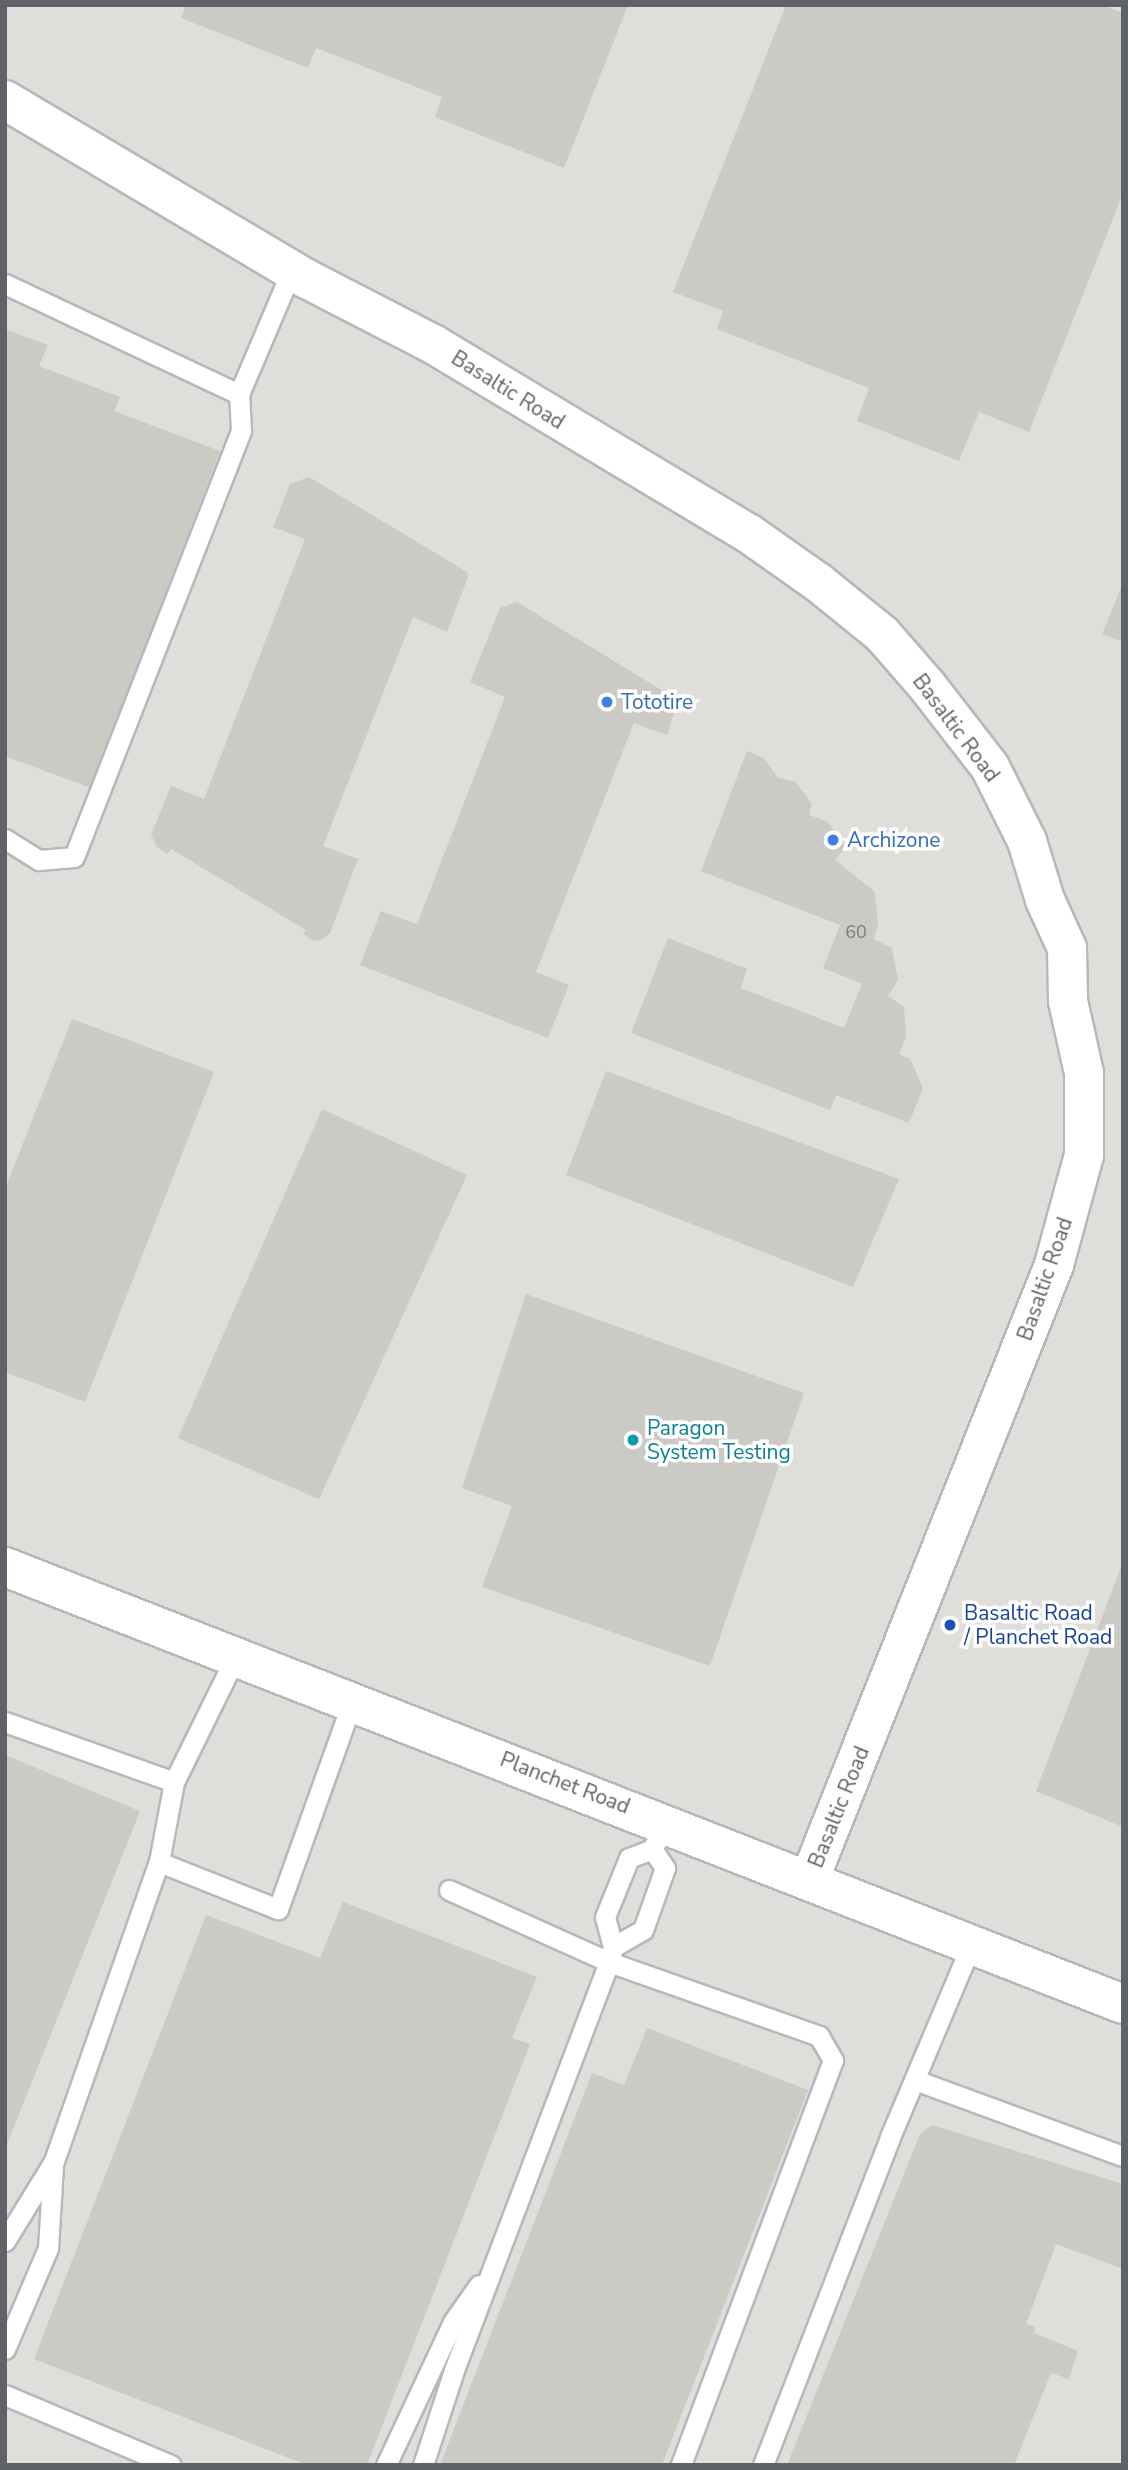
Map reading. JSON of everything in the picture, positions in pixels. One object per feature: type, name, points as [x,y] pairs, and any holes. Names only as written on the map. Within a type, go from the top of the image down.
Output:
[{"type":"street","name":"Basaltic Road","points":[[5,100],[292,271],[433,344],[748,533],[881,634],[990,766],[1027,841],[1045,900],[1067,947],[1068,1001],[1084,1073],[1084,1155],[1054,1265],[810,1878]]},
{"type":"street","name":"Planchet Road","points":[[5,1567],[353,1700],[660,1836],[810,1878],[1123,2004]]},
{"type":"lane","points":[[5,839],[39,860],[74,857],[242,429],[239,394],[292,271]]},
{"type":"lane","points":[[5,284],[239,394]]},
{"type":"lane","points":[[5,2241],[54,2161],[159,1862],[174,1782],[236,1656]]},
{"type":"lane","points":[[159,1862],[278,1909],[353,1700]]},
{"type":"lane","points":[[5,1721],[174,1782]]},
{"type":"lane","points":[[423,2465],[611,1954],[605,1917],[629,1858],[660,1836],[666,1868],[643,1930],[611,1954]]},
{"type":"lane","points":[[449,1890],[819,2036],[833,2060],[681,2465]]},
{"type":"lane","points":[[762,2465],[972,1944]]},
{"type":"lane","points":[[915,2080],[1123,2156]]},
{"type":"lane","points":[[5,2348],[47,2248],[54,2161]]},
{"type":"lane","points":[[386,2465],[453,2322],[497,2258]]},
{"type":"lane","points":[[5,2395],[171,2465]]},
{"type":"shaded area","points":[[5,5],[1123,5],[1123,2465],[5,2465]]},
{"type":"building","points":[[186,5],[628,5],[564,168],[435,117],[442,97],[316,48],[308,68],[181,18]]},
{"type":"building","points":[[786,5],[1103,5],[1123,13],[1123,193],[1029,432],[979,412],[959,461],[857,421],[869,388],[717,329],[723,311],[673,292]]},
{"type":"building","points":[[5,329],[48,345],[39,366],[120,397],[114,411],[220,451],[91,788],[5,756]]},
{"type":"building","points":[[309,477],[467,572],[468,577],[447,632],[413,617],[323,846],[358,859],[330,933],[320,941],[312,940],[303,934],[306,930],[171,849],[168,854],[157,847],[151,835],[171,786],[204,799],[305,539],[273,527],[290,484]]},
{"type":"building","points":[[1123,583],[1123,642],[1102,634]]},
{"type":"building","points":[[517,602],[678,700],[667,735],[634,723],[536,972],[569,985],[548,1038],[360,965],[381,911],[417,924],[505,697],[470,682],[500,608]]},
{"type":"building","points":[[747,751],[764,758],[778,778],[796,782],[812,804],[809,815],[827,821],[845,847],[835,860],[875,892],[878,927],[873,939],[892,948],[898,980],[888,996],[904,1007],[906,1037],[899,1054],[910,1059],[923,1088],[909,1123],[836,1095],[830,1110],[631,1033],[668,938],[747,969],[741,988],[844,1028],[862,984],[823,968],[840,925],[701,871]]},
{"type":"building","points":[[72,1019],[214,1072],[85,1402],[5,1372],[5,1189]]},
{"type":"building","points":[[606,1071],[899,1179],[853,1287],[566,1175]]},
{"type":"building","points":[[322,1109],[467,1175],[319,1499],[178,1438]]},
{"type":"building","name":"Paragon System Testing","points":[[526,1294],[804,1393],[710,1666],[482,1587],[512,1506],[462,1488]]},
{"type":"building","points":[[1123,1562],[1123,1827],[1036,1791]]},
{"type":"building","points":[[5,1755],[140,1811],[5,2149]]},
{"type":"building","points":[[343,1902],[537,1977],[512,2038],[530,2044],[367,2465],[307,2465],[34,2359],[206,1915],[320,1958]]},
{"type":"building","points":[[647,2028],[808,2090],[662,2465],[440,2465],[592,2073],[624,2085]]},
{"type":"building","points":[[932,2125],[1123,2184],[1123,2269],[1056,2244],[1026,2324],[1035,2327],[1034,2333],[1078,2351],[1069,2379],[1051,2373],[1014,2465],[787,2465],[920,2134]]},
{"type":"place","name":"Tototire","points":[[607,702]]},
{"type":"place","name":"Archizone","points":[[833,840]]},
{"type":"place","name":"Paragon System Testing","points":[[633,1440]]},
{"type":"place","name":"Basaltic Road / Planchet Road","points":[[950,1625]]}]
